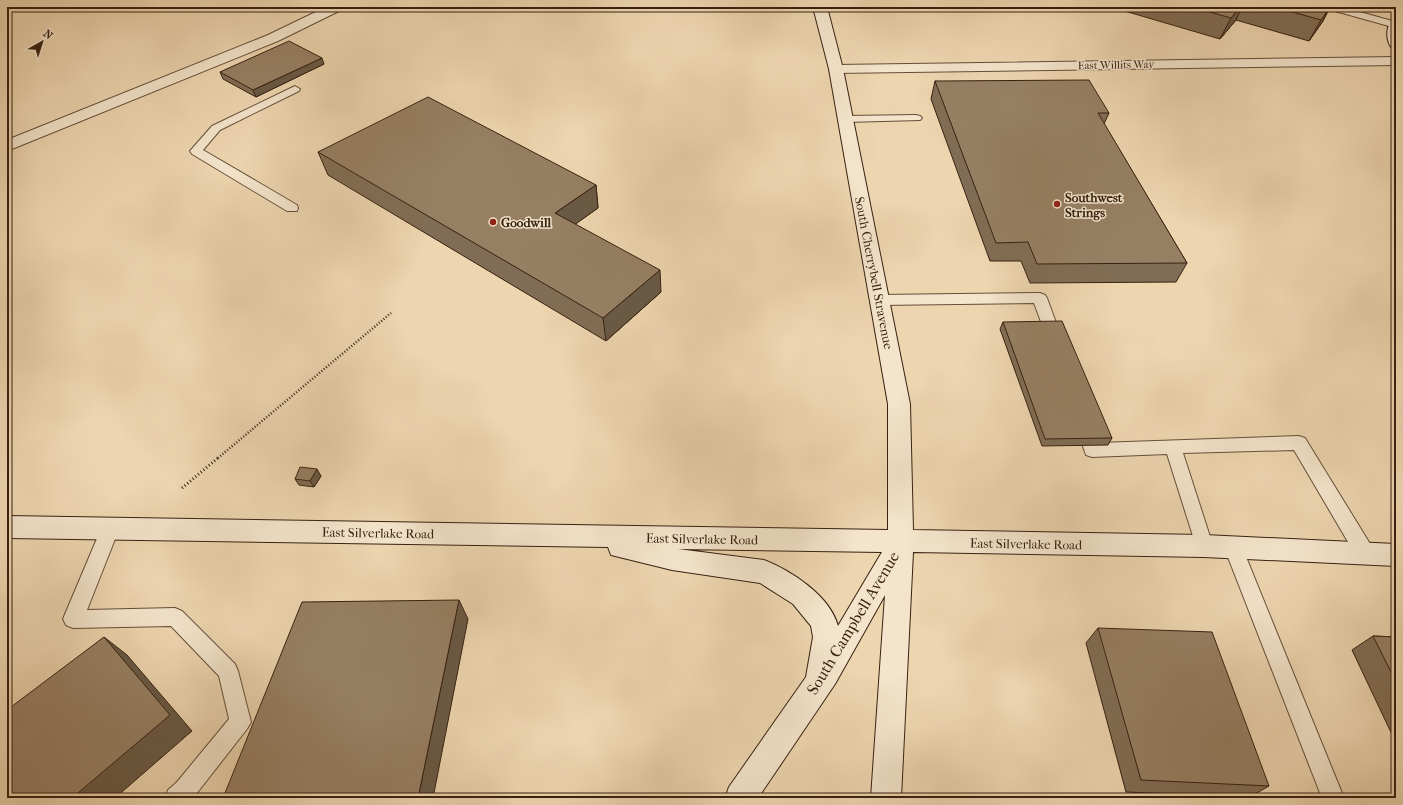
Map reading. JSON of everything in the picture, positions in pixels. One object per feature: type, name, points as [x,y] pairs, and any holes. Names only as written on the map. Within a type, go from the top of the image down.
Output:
[{"type":"street","points":[[7,146],[273,38],[336,7]]},
{"type":"street","name":"South Cherrybell Stravenue","points":[[820,7],[836,69],[846,119],[899,404],[901,542]]},
{"type":"street","points":[[1396,24],[1394,30],[1396,44]]},
{"type":"street","name":"East Willits Way","points":[[836,69],[1396,61]]},
{"type":"street","name":"East Silverlake Road","points":[[7,527],[1204,546],[1396,555]]},
{"type":"street","points":[[570,537],[672,558],[764,572],[782,582],[802,596],[822,620],[827,637],[819,683]]},
{"type":"street","name":"South Campbell Avenue","points":[[740,798],[819,683],[901,542]]},
{"type":"street","name":"South Campbell Avenue","points":[[886,798],[901,542]]},
{"type":"lane","points":[[1331,7],[1396,24]]},
{"type":"lane","points":[[292,208],[196,151],[216,128],[295,89]]},
{"type":"lane","points":[[846,119],[916,118]]},
{"type":"lane","points":[[879,300],[1040,298],[1059,356]]},
{"type":"lane","points":[[1077,407],[1092,450],[1299,443],[1365,553]]},
{"type":"lane","points":[[1173,447],[1204,546]]},
{"type":"lane","points":[[110,529],[72,619],[175,618],[228,671],[240,722],[185,790],[176,798]]},
{"type":"lane","points":[[1233,547],[1333,798]]},
{"type":"path","points":[[182,488],[391,313]]},
{"type":"building","points":[[1192,7],[1240,7],[1231,18]]},
{"type":"building","points":[[1275,7],[1330,7],[1321,20]]},
{"type":"building","points":[[289,41],[322,58],[253,90],[220,72]]},
{"type":"building","points":[[1089,80],[1109,113],[1098,113],[1187,263],[1037,264],[1028,242],[996,243],[935,81]]},
{"type":"building","name":"Goodwill","points":[[428,97],[596,185],[555,213],[660,270],[603,318],[318,152]]},
{"type":"building","points":[[1062,321],[1112,438],[1045,439],[1003,322]]},
{"type":"building","points":[[300,467],[317,469],[310,481],[295,479]]},
{"type":"building","points":[[459,600],[418,798],[223,798],[302,602]]},
{"type":"building","points":[[1098,628],[1212,632],[1269,786],[1141,780]]},
{"type":"building","points":[[1373,636],[1396,637],[1396,682]]},
{"type":"building","points":[[104,637],[170,715],[72,798],[7,798],[7,710]]},
{"type":"place","name":"Southwest Strings","points":[[1057,204]]},
{"type":"place","name":"Goodwill","points":[[493,222]]}]
